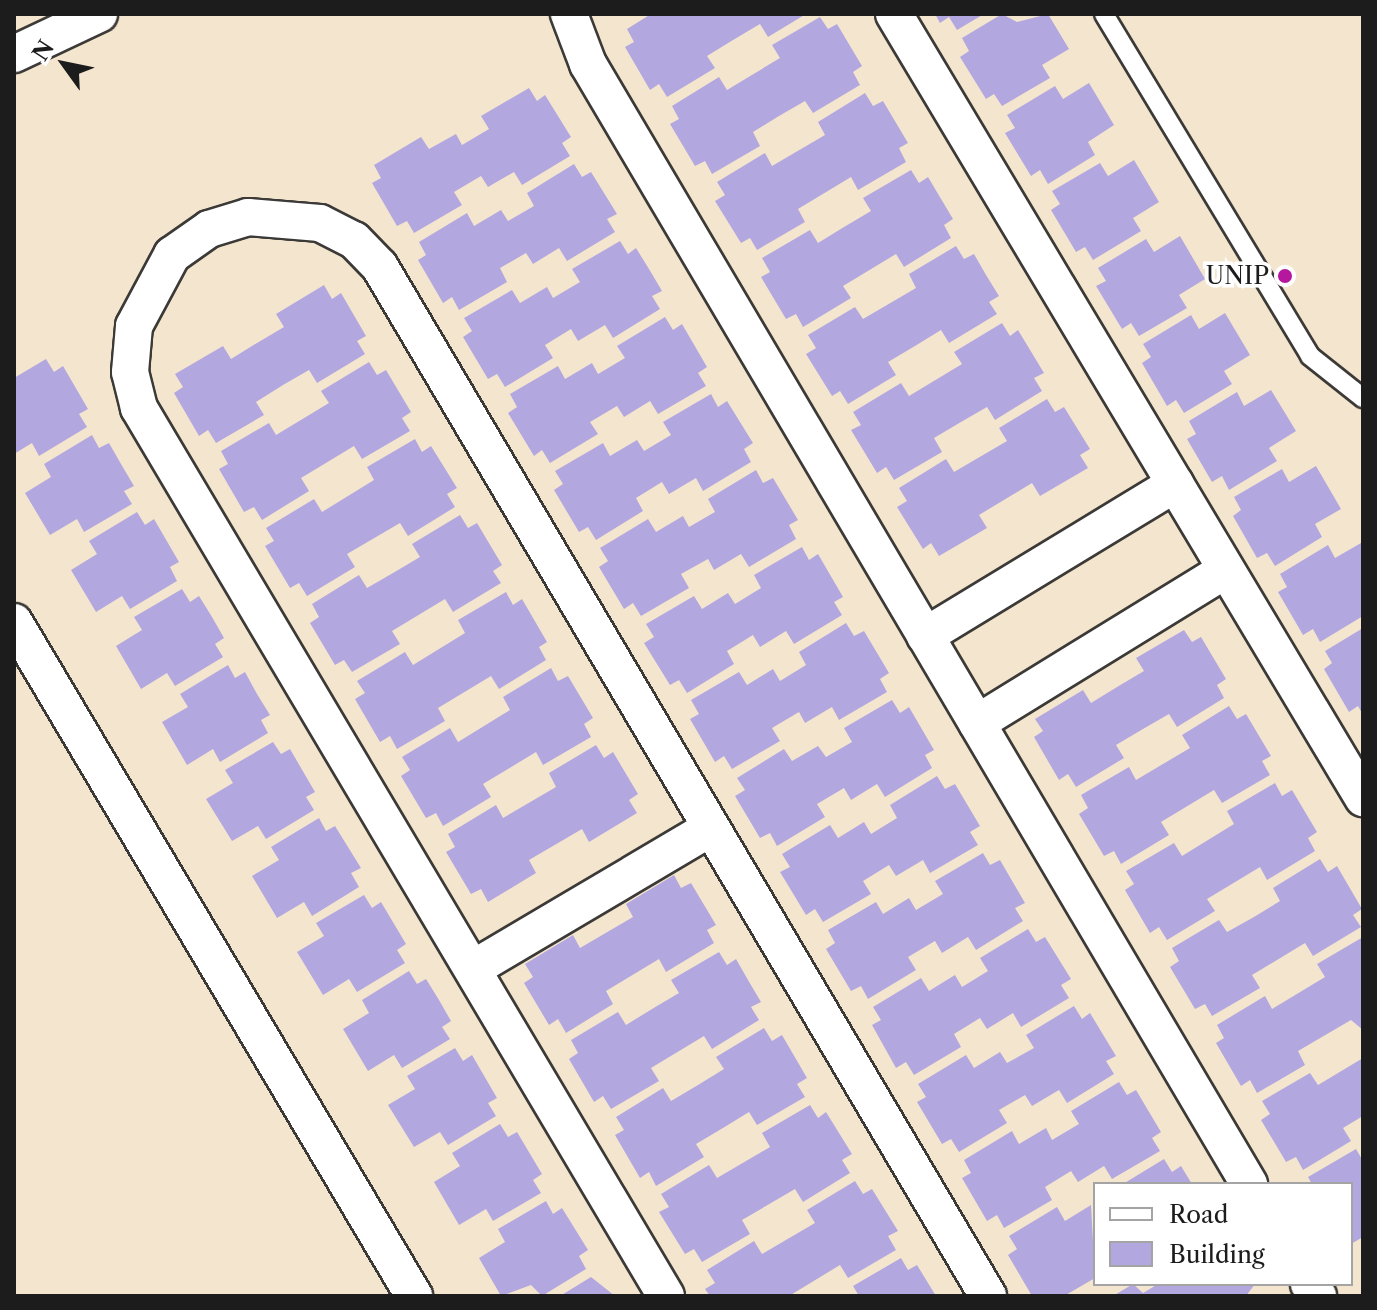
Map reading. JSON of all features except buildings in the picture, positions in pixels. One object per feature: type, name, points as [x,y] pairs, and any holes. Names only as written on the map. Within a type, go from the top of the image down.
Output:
[{"type":"street","points":[[14,54],[99,14]]},
{"type":"street","points":[[569,14],[588,64],[1248,1182]]},
{"type":"street","points":[[894,14],[1363,798]]},
{"type":"street","points":[[666,1296],[139,408],[130,372],[134,326],[172,255],[209,229],[248,217],[320,223],[354,240],[380,267],[988,1296]]},
{"type":"street","points":[[925,636],[1175,484]]},
{"type":"street","points":[[977,723],[1226,570]]},
{"type":"street","points":[[14,622],[414,1296]]},
{"type":"street","points":[[474,968],[711,828]]},
{"type":"lane","points":[[1104,14],[1310,356],[1363,398]]},
{"type":"place","name":"UNIP","points":[[1285,276]]}]
